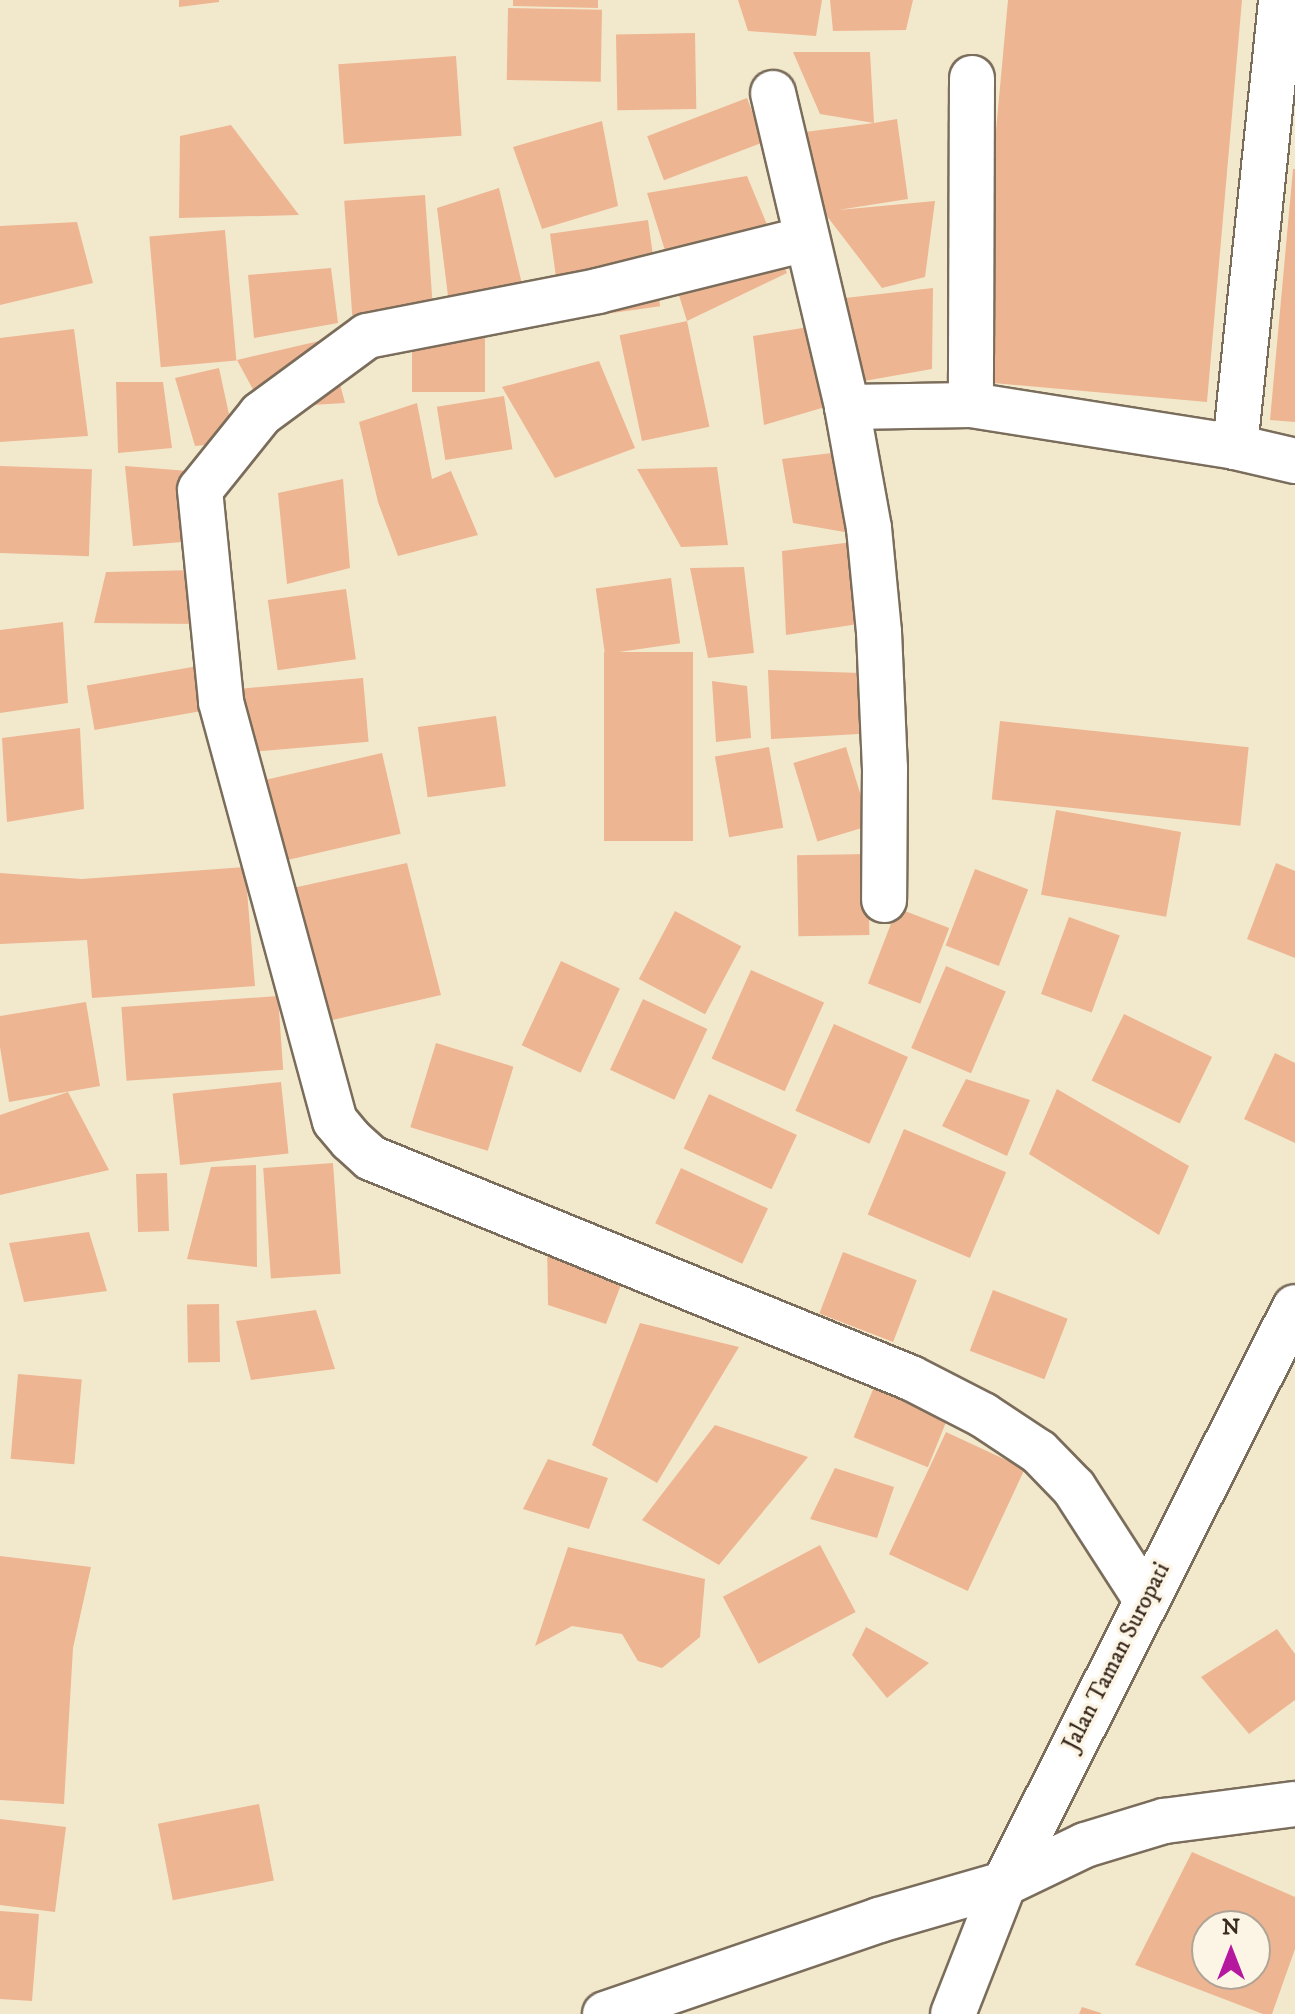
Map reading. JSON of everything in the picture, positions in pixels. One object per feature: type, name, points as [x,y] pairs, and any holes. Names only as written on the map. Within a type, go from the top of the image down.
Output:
[{"type":"street","points":[[1235,447],[1281,0]]},
{"type":"street","points":[[971,405],[972,78]]},
{"type":"street","points":[[773,93],[847,407],[869,528],[879,632],[885,768],[884,900]]},
{"type":"street","points":[[806,239],[598,291],[367,336],[261,414],[200,490],[221,702],[335,1121],[351,1140],[371,1158],[911,1378],[983,1415],[1039,1452],[1074,1488],[1145,1598]]},
{"type":"street","points":[[847,407],[971,405],[1235,447],[1295,461]]},
{"type":"street","name":"Jalan Taman Suropati","points":[[953,2014],[1004,1884],[1145,1598],[1295,1307]]},
{"type":"street","points":[[605,2014],[879,1920],[1004,1884],[1085,1845],[1164,1821],[1295,1804]]},
{"type":"building","points":[[179,0],[219,0],[219,2],[179,7]]},
{"type":"building","points":[[513,0],[598,0],[598,8],[513,6]]},
{"type":"building","points":[[738,0],[822,0],[816,36],[748,31]]},
{"type":"building","points":[[830,0],[913,0],[906,30],[833,31]]},
{"type":"building","points":[[1008,0],[1242,0],[1207,402],[982,382],[993,163]]},
{"type":"building","points":[[508,8],[602,10],[601,82],[507,80]]},
{"type":"building","points":[[695,33],[696,109],[617,110],[616,34]]},
{"type":"building","points":[[793,52],[870,52],[874,123],[820,114]]},
{"type":"building","points":[[456,56],[462,136],[344,144],[338,64]]},
{"type":"building","points":[[747,98],[764,142],[664,180],[647,136]]},
{"type":"building","points":[[897,119],[908,199],[838,210],[935,201],[925,277],[882,288],[823,211],[797,133]]},
{"type":"building","points":[[602,121],[618,206],[542,229],[513,147]]},
{"type":"building","points":[[231,125],[299,215],[179,218],[180,136]]},
{"type":"building","points":[[1295,169],[1295,422],[1270,420]]},
{"type":"building","points":[[747,176],[787,273],[687,321],[647,193]]},
{"type":"building","points":[[499,188],[522,284],[448,296],[437,208]]},
{"type":"building","points":[[425,195],[433,310],[352,315],[344,201]]},
{"type":"building","points":[[648,220],[660,306],[562,320],[550,234]]},
{"type":"building","points":[[77,222],[93,283],[0,305],[0,226]]},
{"type":"building","points":[[225,230],[236,361],[161,367],[149,237]]},
{"type":"building","points":[[331,268],[338,323],[254,338],[248,275]]},
{"type":"building","points":[[933,288],[932,369],[864,381],[845,298]]},
{"type":"building","points":[[687,321],[709,427],[642,441],[620,335]]},
{"type":"building","points":[[815,326],[832,405],[764,425],[753,336]]},
{"type":"building","points":[[412,327],[485,327],[485,392],[412,392]]},
{"type":"building","points":[[74,329],[88,436],[0,442],[0,338]]},
{"type":"building","points":[[328,339],[345,403],[263,408],[237,360]]},
{"type":"building","points":[[599,361],[635,448],[555,478],[502,387]]},
{"type":"building","points":[[219,368],[235,442],[195,446],[175,378]]},
{"type":"building","points":[[116,382],[163,382],[172,448],[118,453]]},
{"type":"building","points":[[504,396],[512,449],[445,460],[437,407]]},
{"type":"building","points":[[417,403],[432,479],[451,471],[478,535],[398,556],[378,502],[359,422]]},
{"type":"building","points":[[840,452],[850,533],[793,523],[782,459]]},
{"type":"building","points":[[0,466],[92,469],[89,556],[0,553]]},
{"type":"building","points":[[125,466],[214,473],[220,539],[133,546]]},
{"type":"building","points":[[717,467],[728,545],[681,547],[637,469]]},
{"type":"building","points":[[343,479],[350,568],[287,584],[278,493]]},
{"type":"building","points":[[860,541],[865,623],[786,635],[782,551]]},
{"type":"building","points":[[744,567],[754,653],[708,658],[690,568]]},
{"type":"building","points":[[198,570],[197,624],[94,623],[106,572]]},
{"type":"building","points":[[671,578],[680,643],[605,654],[596,589]]},
{"type":"building","points":[[346,589],[356,659],[278,670],[268,600]]},
{"type":"building","points":[[63,622],[68,703],[0,713],[0,630]]},
{"type":"building","points":[[604,652],[693,652],[693,841],[604,841]]},
{"type":"building","points":[[198,666],[206,710],[95,730],[87,686]]},
{"type":"building","points":[[768,670],[862,673],[859,734],[771,739]]},
{"type":"building","points":[[363,678],[369,742],[241,753],[235,689]]},
{"type":"building","points":[[712,681],[747,686],[751,738],[716,742]]},
{"type":"building","points":[[496,716],[506,786],[428,797],[418,727]]},
{"type":"building","points":[[1000,721],[1249,747],[1240,826],[992,800]]},
{"type":"building","points":[[80,728],[84,809],[7,822],[2,738]]},
{"type":"building","points":[[769,747],[783,828],[729,837],[715,757]]},
{"type":"building","points":[[846,747],[870,825],[817,841],[793,763]]},
{"type":"building","points":[[382,753],[401,834],[268,864],[249,784]]},
{"type":"building","points":[[1056,810],[1181,832],[1166,917],[1041,895]]},
{"type":"building","points":[[868,854],[869,935],[798,936],[797,855]]},
{"type":"building","points":[[407,863],[441,995],[328,1021],[279,891]]},
{"type":"building","points":[[1276,863],[1295,871],[1295,958],[1247,939]]},
{"type":"building","points":[[245,867],[255,986],[92,998],[87,940],[0,944],[0,873],[82,879]]},
{"type":"building","points":[[975,869],[1028,889],[999,966],[946,946]]},
{"type":"building","points":[[897,908],[949,928],[920,1004],[868,984]]},
{"type":"building","points":[[675,911],[741,946],[705,1014],[639,979]]},
{"type":"building","points":[[1069,917],[1120,935],[1092,1013],[1041,994]]},
{"type":"building","points":[[561,961],[620,988],[581,1073],[522,1045]]},
{"type":"building","points":[[946,966],[1006,991],[971,1073],[911,1048]]},
{"type":"building","points":[[751,970],[824,1003],[785,1091],[712,1059]]},
{"type":"building","points":[[278,996],[283,1070],[127,1081],[121,1007]]},
{"type":"building","points":[[643,999],[707,1029],[674,1100],[610,1070]]},
{"type":"building","points":[[86,1002],[100,1086],[9,1102],[0,1047],[0,1016]]},
{"type":"building","points":[[1124,1014],[1212,1057],[1180,1123],[1092,1081]]},
{"type":"building","points":[[834,1024],[908,1057],[869,1144],[795,1111]]},
{"type":"building","points":[[436,1043],[513,1067],[488,1151],[410,1127]]},
{"type":"building","points":[[1275,1053],[1295,1063],[1295,1143],[1244,1119]]},
{"type":"building","points":[[966,1079],[1030,1100],[1007,1156],[942,1126]]},
{"type":"building","points":[[281,1082],[289,1154],[180,1165],[173,1093]]},
{"type":"building","points":[[1057,1089],[1189,1166],[1159,1235],[1029,1154]]},
{"type":"building","points":[[68,1092],[109,1170],[0,1195],[0,1115]]},
{"type":"building","points":[[709,1094],[797,1135],[772,1189],[684,1148]]},
{"type":"building","points":[[904,1129],[1006,1172],[970,1258],[868,1215]]},
{"type":"building","points":[[333,1163],[341,1274],[271,1279],[263,1168]]},
{"type":"building","points":[[256,1165],[257,1267],[187,1259],[211,1167]]},
{"type":"building","points":[[681,1168],[768,1209],[742,1264],[655,1223]]},
{"type":"building","points":[[167,1173],[169,1231],[138,1232],[136,1174]]},
{"type":"building","points":[[89,1232],[107,1291],[24,1302],[9,1243]]},
{"type":"building","points":[[547,1239],[624,1277],[606,1324],[548,1305]]},
{"type":"building","points":[[843,1252],[917,1280],[893,1342],[819,1314]]},
{"type":"building","points":[[993,1290],[1068,1319],[1044,1379],[970,1351]]},
{"type":"building","points":[[219,1304],[220,1362],[188,1363],[187,1305]]},
{"type":"building","points":[[316,1310],[335,1369],[251,1380],[236,1321]]},
{"type":"building","points":[[640,1323],[739,1347],[657,1483],[592,1445]]},
{"type":"building","points":[[18,1374],[82,1380],[74,1464],[11,1459]]},
{"type":"building","points":[[878,1377],[952,1407],[928,1467],[854,1437]]},
{"type":"building","points":[[715,1425],[808,1457],[719,1565],[642,1520]]},
{"type":"building","points":[[946,1432],[1025,1469],[968,1591],[889,1554]]},
{"type":"building","points":[[548,1459],[608,1478],[589,1529],[523,1509]]},
{"type":"building","points":[[835,1468],[894,1487],[877,1538],[810,1519]]},
{"type":"building","points":[[820,1545],[856,1612],[759,1664],[723,1597]]},
{"type":"building","points":[[568,1547],[705,1579],[700,1637],[662,1668],[638,1661],[622,1634],[572,1626],[535,1646]]},
{"type":"building","points":[[0,1556],[91,1567],[73,1648],[64,1804],[0,1800]]},
{"type":"building","points":[[866,1627],[929,1663],[887,1698],[852,1655]]},
{"type":"building","points":[[1277,1629],[1295,1654],[1295,1700],[1249,1734],[1201,1677]]},
{"type":"building","points":[[259,1804],[274,1881],[173,1900],[158,1824]]},
{"type":"building","points":[[0,1819],[66,1827],[55,1912],[0,1905]]},
{"type":"building","points":[[1192,1852],[1295,1897],[1295,1949],[1272,2014],[1263,2014],[1200,1990],[1271,1990],[1271,1910],[1191,1910],[1191,1986],[1135,1965]]},
{"type":"building","points":[[0,1911],[39,1914],[32,2001],[0,1999]]},
{"type":"building","points":[[1082,2007],[1101,2013],[1101,2014],[1079,2014]]}]
